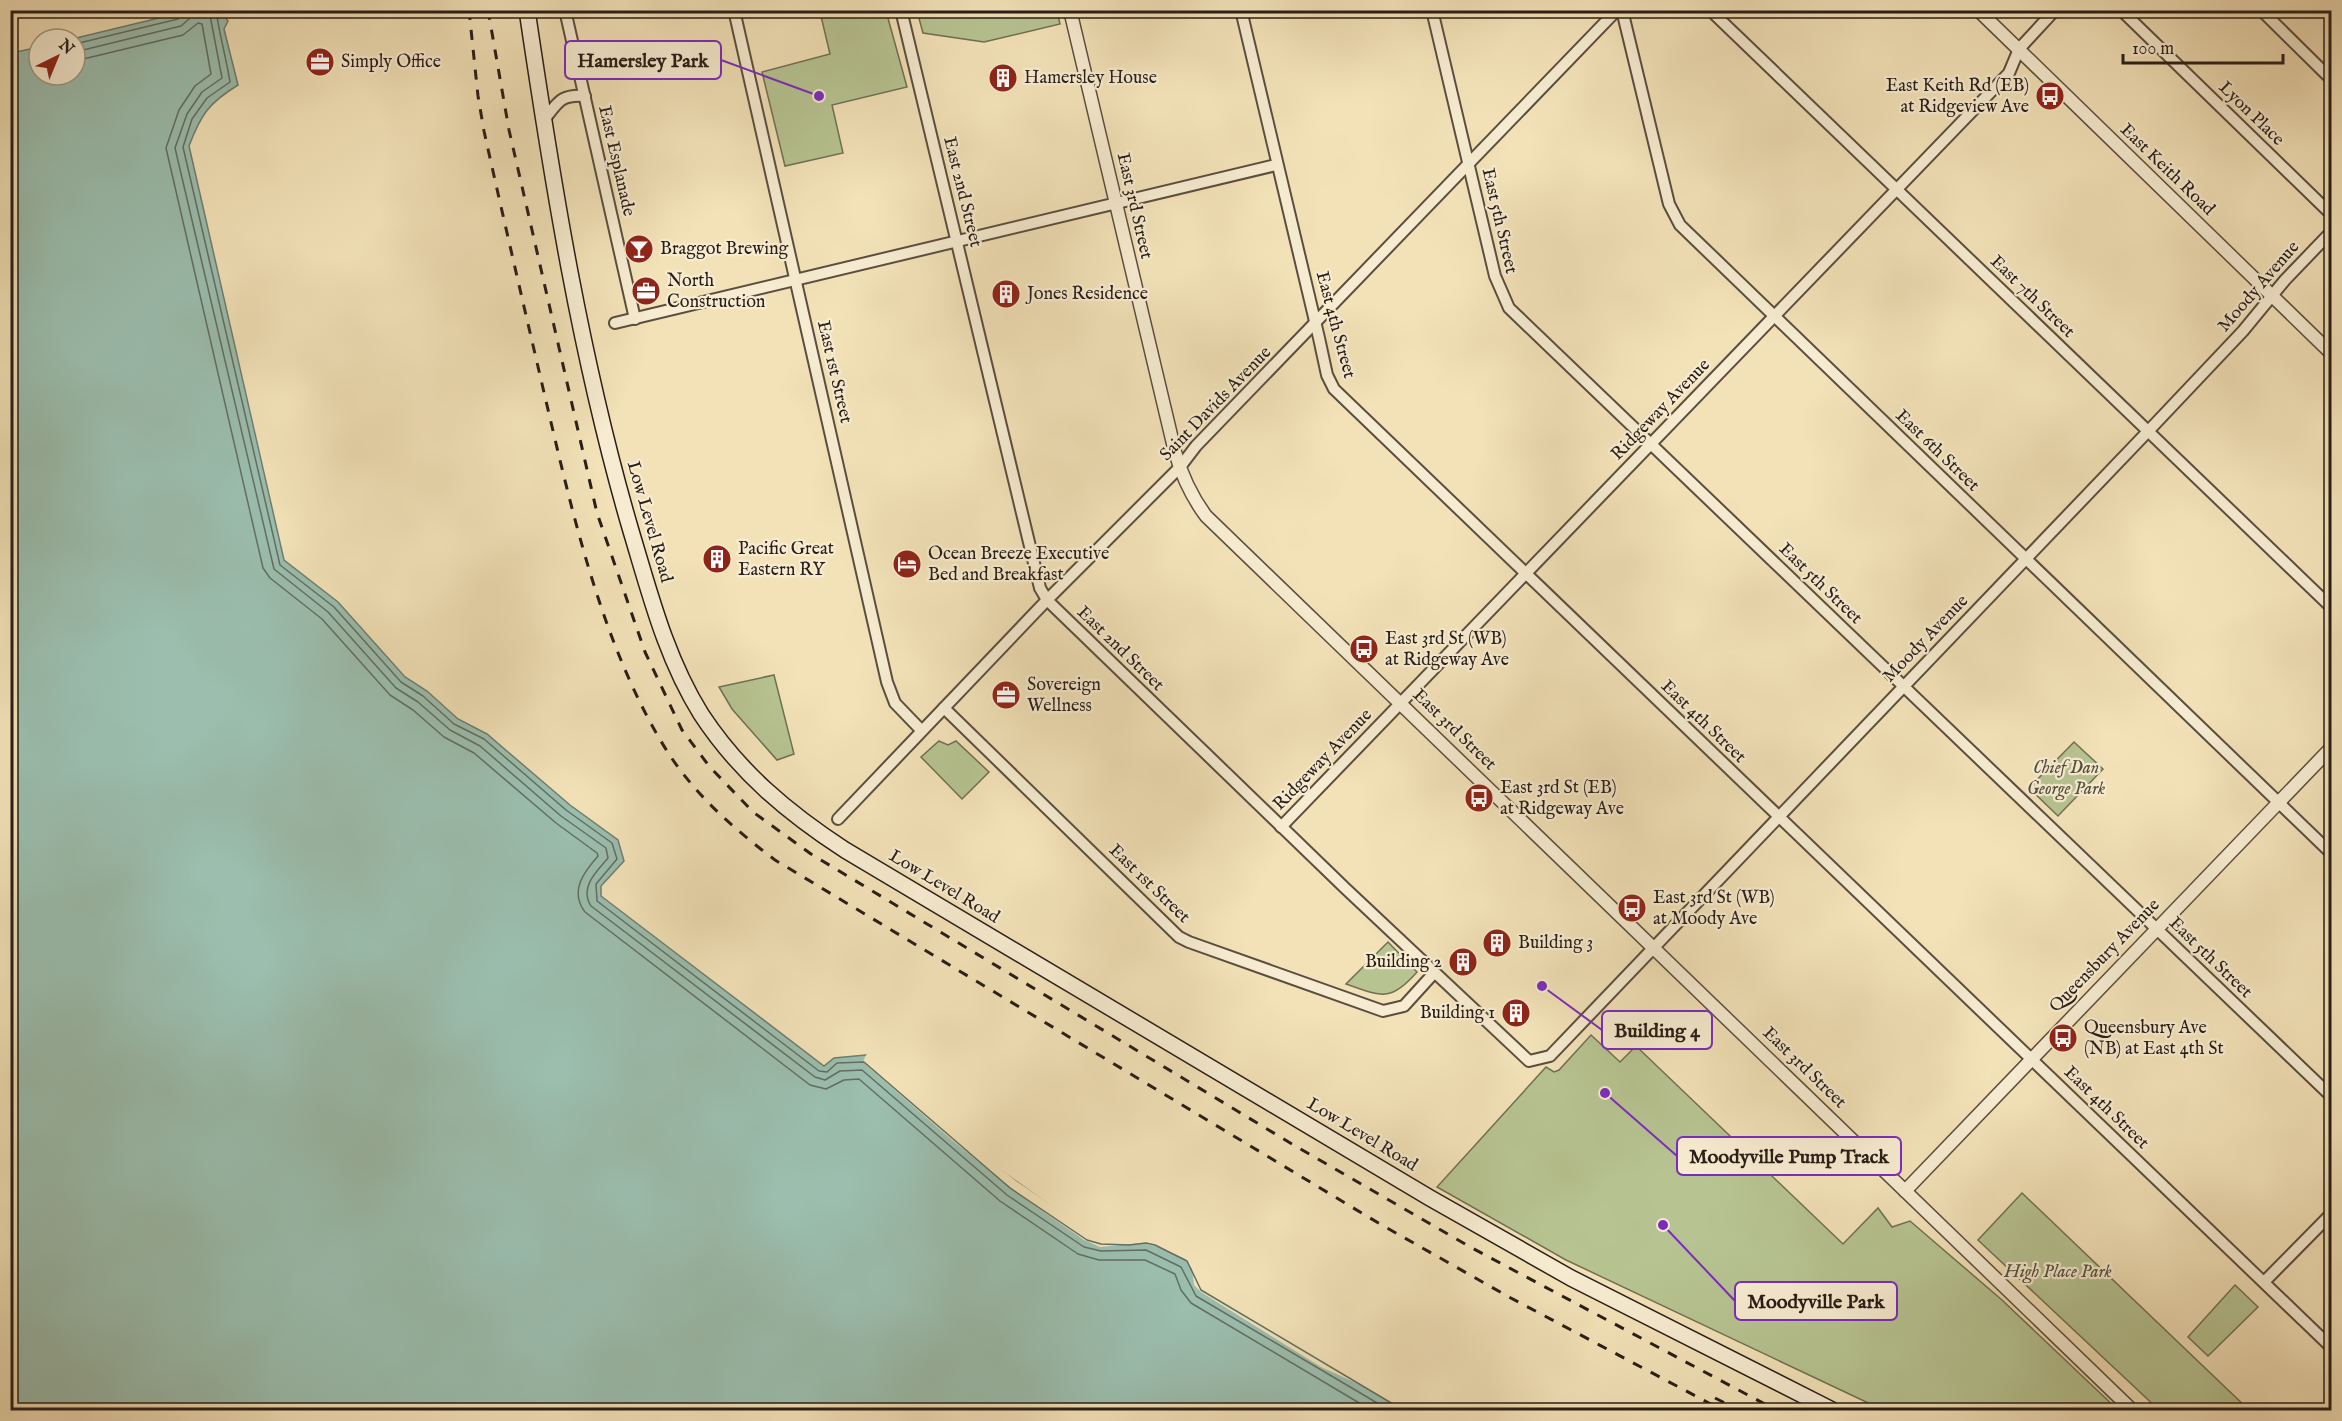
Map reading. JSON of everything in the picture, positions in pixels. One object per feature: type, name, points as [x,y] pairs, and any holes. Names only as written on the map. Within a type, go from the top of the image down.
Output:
[{"type":"main road","name":"Low Level Road","points":[[527,10],[566,258],[603,432],[660,629],[701,713],[746,772],[802,822],[845,850],[1430,1198],[1571,1278],[1832,1410]]},
{"type":"street","name":"East Esplanade","points":[[565,10],[635,319]]},
{"type":"street","name":"East 1st Street","points":[[734,10],[887,682],[895,703],[921,730]]},
{"type":"street","name":"East 2nd Street","points":[[901,10],[1040,588],[1047,600],[1524,1058],[1535,1060]]},
{"type":"street","name":"East 3rd Street","points":[[1070,10],[1180,467],[1189,491],[1206,516],[2132,1410]]},
{"type":"street","name":"East 4th Street","points":[[1241,10],[1276,165],[1330,381],[1342,398],[2331,1348]]},
{"type":"street","name":"East 5th Street","points":[[1432,10],[1495,276],[1509,308],[2331,1097]]},
{"type":"street","name":"Saint Davids Avenue","points":[[838,819],[1047,600],[1180,467],[1196,446],[1316,326],[1617,10]]},
{"type":"street","name":"East 6th Street","points":[[1622,10],[1674,215],[1686,233],[2331,854]]},
{"type":"street","name":"East 7th Street","points":[[1710,10],[2331,608]]},
{"type":"street","name":"East Keith Road","points":[[1978,10],[2331,354]]},
{"type":"street","name":"Ridgeway Avenue","points":[[1281,827],[2009,73],[2019,50],[2055,10]]},
{"type":"street","name":"Lyon Place","points":[[2121,10],[2331,215]]},
{"type":"street","points":[[2261,10],[2331,80]]},
{"type":"street","points":[[544,120],[562,98],[570,95],[585,96]]},
{"type":"street","points":[[615,323],[1276,165]]},
{"type":"street","name":"Moody Avenue","points":[[1535,1060],[1550,1056],[1652,946],[2148,432],[2331,231]]},
{"type":"street","name":"East 1st Street","points":[[944,708],[1171,929],[1189,942],[1383,1011],[1404,1006],[1434,973]]},
{"type":"street","name":"Queensbury Avenue","points":[[1905,1191],[2331,747]]},
{"type":"street","points":[[2264,1282],[2331,1213]]},
{"type":"green space","points":[[886,11],[907,87],[832,105],[843,153],[785,166],[762,72],[830,54],[820,12]]},
{"type":"green space","points":[[917,11],[1057,11],[1060,24],[984,42],[923,33]]},
{"type":"green space","points":[[774,675],[794,754],[777,760],[732,709],[719,687]]},
{"type":"green space","points":[[939,741],[948,745],[956,741],[989,772],[962,799],[921,757]]},
{"type":"green space","name":"Chief Dan George Park","points":[[2074,742],[2103,769],[2058,816],[2029,788]]},
{"type":"green space","points":[[1388,942],[1417,972],[1408,982],[1392,993],[1384,994],[1368,992],[1346,984]]},
{"type":"green space","points":[[1591,1035],[1620,1062],[1636,1046],[1843,1244],[1878,1208],[1892,1227],[1910,1221],[2002,1300],[2118,1410],[1883,1410],[1566,1260],[1437,1187],[1546,1067],[1554,1072],[1559,1070]]},
{"type":"green space","name":"High Place Park","points":[[2022,1193],[2249,1410],[2159,1410],[1978,1240]]},
{"type":"green space","points":[[2235,1285],[2258,1307],[2208,1356],[2188,1337]]},
{"type":"water","points":[[188,11],[221,11],[228,21],[224,29],[238,85],[207,110],[189,146],[284,560],[338,602],[405,677],[427,691],[458,719],[487,734],[570,805],[618,840],[624,861],[601,886],[601,896],[824,1066],[834,1058],[866,1055],[918,1098],[975,1152],[1090,1234],[1101,1238],[1147,1237],[1191,1257],[1203,1284],[1401,1401],[1425,1402],[1438,1410],[11,1410],[10,48],[12,53],[27,50],[27,87],[87,87],[87,35]]},
{"type":"pier","points":[[866,1055],[869,1055],[920,1096],[977,1150],[1016,1181],[1091,1232],[1129,1236],[1147,1234],[1193,1254],[1206,1282],[1402,1399],[1426,1400],[1441,1410],[1425,1406],[1403,1408],[1321,1367],[1201,1292],[1194,1285],[1192,1269],[1185,1259],[1159,1247],[1142,1243],[1100,1247],[1084,1240],[1028,1201],[952,1140],[863,1062]]},
{"type":"railway","points":[[469,10],[484,131],[579,535],[608,626],[625,669],[667,751],[703,797],[775,860],[1380,1224],[1509,1297],[1722,1410]]},
{"type":"railway","points":[[488,10],[509,130],[597,513],[645,652],[682,730],[709,766],[753,812],[811,854],[1292,1144],[1472,1248],[1776,1410]]},
{"type":"railway","points":[[1715,1398],[1739,1410]]},
{"type":"place","name":"Simply Office","points":[[320,62]]},
{"type":"place","name":"Hamersley House","points":[[1003,78]]},
{"type":"place","name":"Hamersley Park","points":[[819,96]]},
{"type":"place","name":"East Keith Rd (EB) at Ridgeview Ave","points":[[2050,96]]},
{"type":"place","name":"Braggot Brewing","points":[[639,249]]},
{"type":"place","name":"North Construction","points":[[646,291]]},
{"type":"place","name":"Jones Residence","points":[[1006,294]]},
{"type":"place","name":"Pacific Great Eastern RY","points":[[717,559]]},
{"type":"place","name":"Ocean Breeze Executive Bed and Breakfast","points":[[907,564]]},
{"type":"place","name":"East 3rd St (WB) at Ridgeway Ave","points":[[1364,649]]},
{"type":"place","name":"Sovereign Wellness","points":[[1006,695]]},
{"type":"place","name":"East 3rd St (EB) at Ridgeway Ave","points":[[1479,798]]},
{"type":"place","name":"East 3rd St (WB) at Moody Ave","points":[[1632,908]]},
{"type":"place","name":"Building 3","points":[[1497,943]]},
{"type":"place","name":"Building 2","points":[[1463,962]]},
{"type":"place","name":"Building 4","points":[[1542,986]]},
{"type":"place","name":"Building 1","points":[[1516,1013]]},
{"type":"place","name":"Queensbury Ave (NB) at East 4th St","points":[[2063,1038]]},
{"type":"place","name":"Moodyville Pump Track","points":[[1605,1093]]},
{"type":"place","name":"Moodyville Park","points":[[1663,1225]]}]
